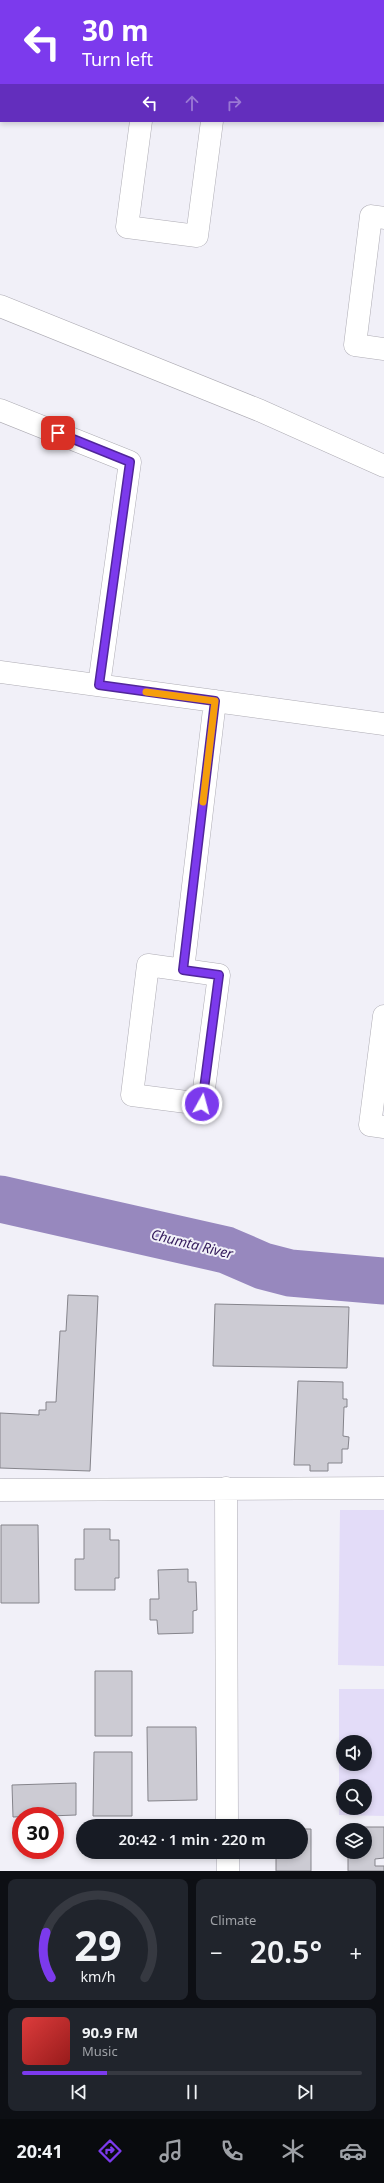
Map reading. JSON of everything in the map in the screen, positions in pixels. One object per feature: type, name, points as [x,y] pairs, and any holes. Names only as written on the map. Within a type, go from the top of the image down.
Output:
[{"type":"street","points":[[140,122],[126,227],[197,236],[212,122]]},
{"type":"street","points":[[384,218],[372,216],[355,345],[384,349]]},
{"type":"street","points":[[0,306],[262,411],[384,466]]},
{"type":"street","points":[[0,410],[130,462],[99,685]]},
{"type":"street","points":[[0,672],[384,724]]},
{"type":"street","points":[[183,970],[215,701]]},
{"type":"street","points":[[148,966],[183,970],[219,975],[202,1104],[132,1095],[148,966]]},
{"type":"street","points":[[384,1016],[370,1125],[384,1127]]},
{"type":"street","points":[[226,1488],[227,1819]]},
{"type":"street","points":[[0,1490],[384,1488]]},
{"type":"street","points":[[228,1859],[228,1871]]},
{"type":"shaded area","points":[[340,1510],[384,1510],[384,1666],[338,1665]]},
{"type":"shaded area","points":[[339,1689],[384,1689],[384,1816],[339,1815],[372,1815],[372,1779],[339,1779],[339,1771],[372,1771],[372,1735],[339,1735]]},
{"type":"building","points":[[68,1295],[98,1296],[90,1471],[0,1468],[0,1413],[39,1415],[39,1410],[46,1410],[46,1402],[56,1402],[60,1331],[66,1331]]},
{"type":"building","points":[[215,1304],[349,1307],[347,1368],[213,1366]]},
{"type":"building","points":[[298,1381],[343,1382],[343,1399],[347,1399],[347,1407],[344,1407],[343,1436],[349,1437],[348,1449],[342,1449],[342,1463],[328,1463],[328,1471],[310,1471],[310,1465],[294,1465]]},
{"type":"building","points":[[1,1525],[38,1525],[39,1603],[1,1603]]},
{"type":"building","points":[[84,1529],[110,1529],[110,1540],[119,1540],[119,1578],[115,1578],[115,1590],[75,1590],[75,1559],[84,1559]]},
{"type":"building","points":[[188,1569],[188,1582],[196,1582],[197,1610],[193,1611],[193,1633],[158,1634],[157,1620],[150,1620],[150,1599],[159,1599],[158,1570]]},
{"type":"building","points":[[95,1671],[132,1671],[132,1736],[95,1736]]},
{"type":"building","points":[[147,1727],[196,1727],[197,1800],[148,1801]]},
{"type":"building","points":[[94,1752],[132,1752],[132,1816],[93,1816]]},
{"type":"building","points":[[76,1783],[76,1815],[64,1815],[64,1807],[13,1807],[12,1785]]},
{"type":"building","points":[[372,1827],[384,1827],[384,1858],[375,1859],[375,1866],[384,1866],[384,1871],[348,1871],[348,1859],[372,1859]]},
{"type":"building","points":[[308,1829],[311,1829],[311,1871],[276,1871],[276,1859],[308,1859]]},
{"type":"waterway","name":"Chumta River","points":[[0,1199],[226,1250],[263,1266],[290,1273],[384,1281]]},
{"type":"slow traffic","points":[[146,692],[215,701],[203,802]]},
{"type":"route","points":[[58,433],[130,462],[99,685],[215,701],[183,970],[219,975],[202,1104]]}]
